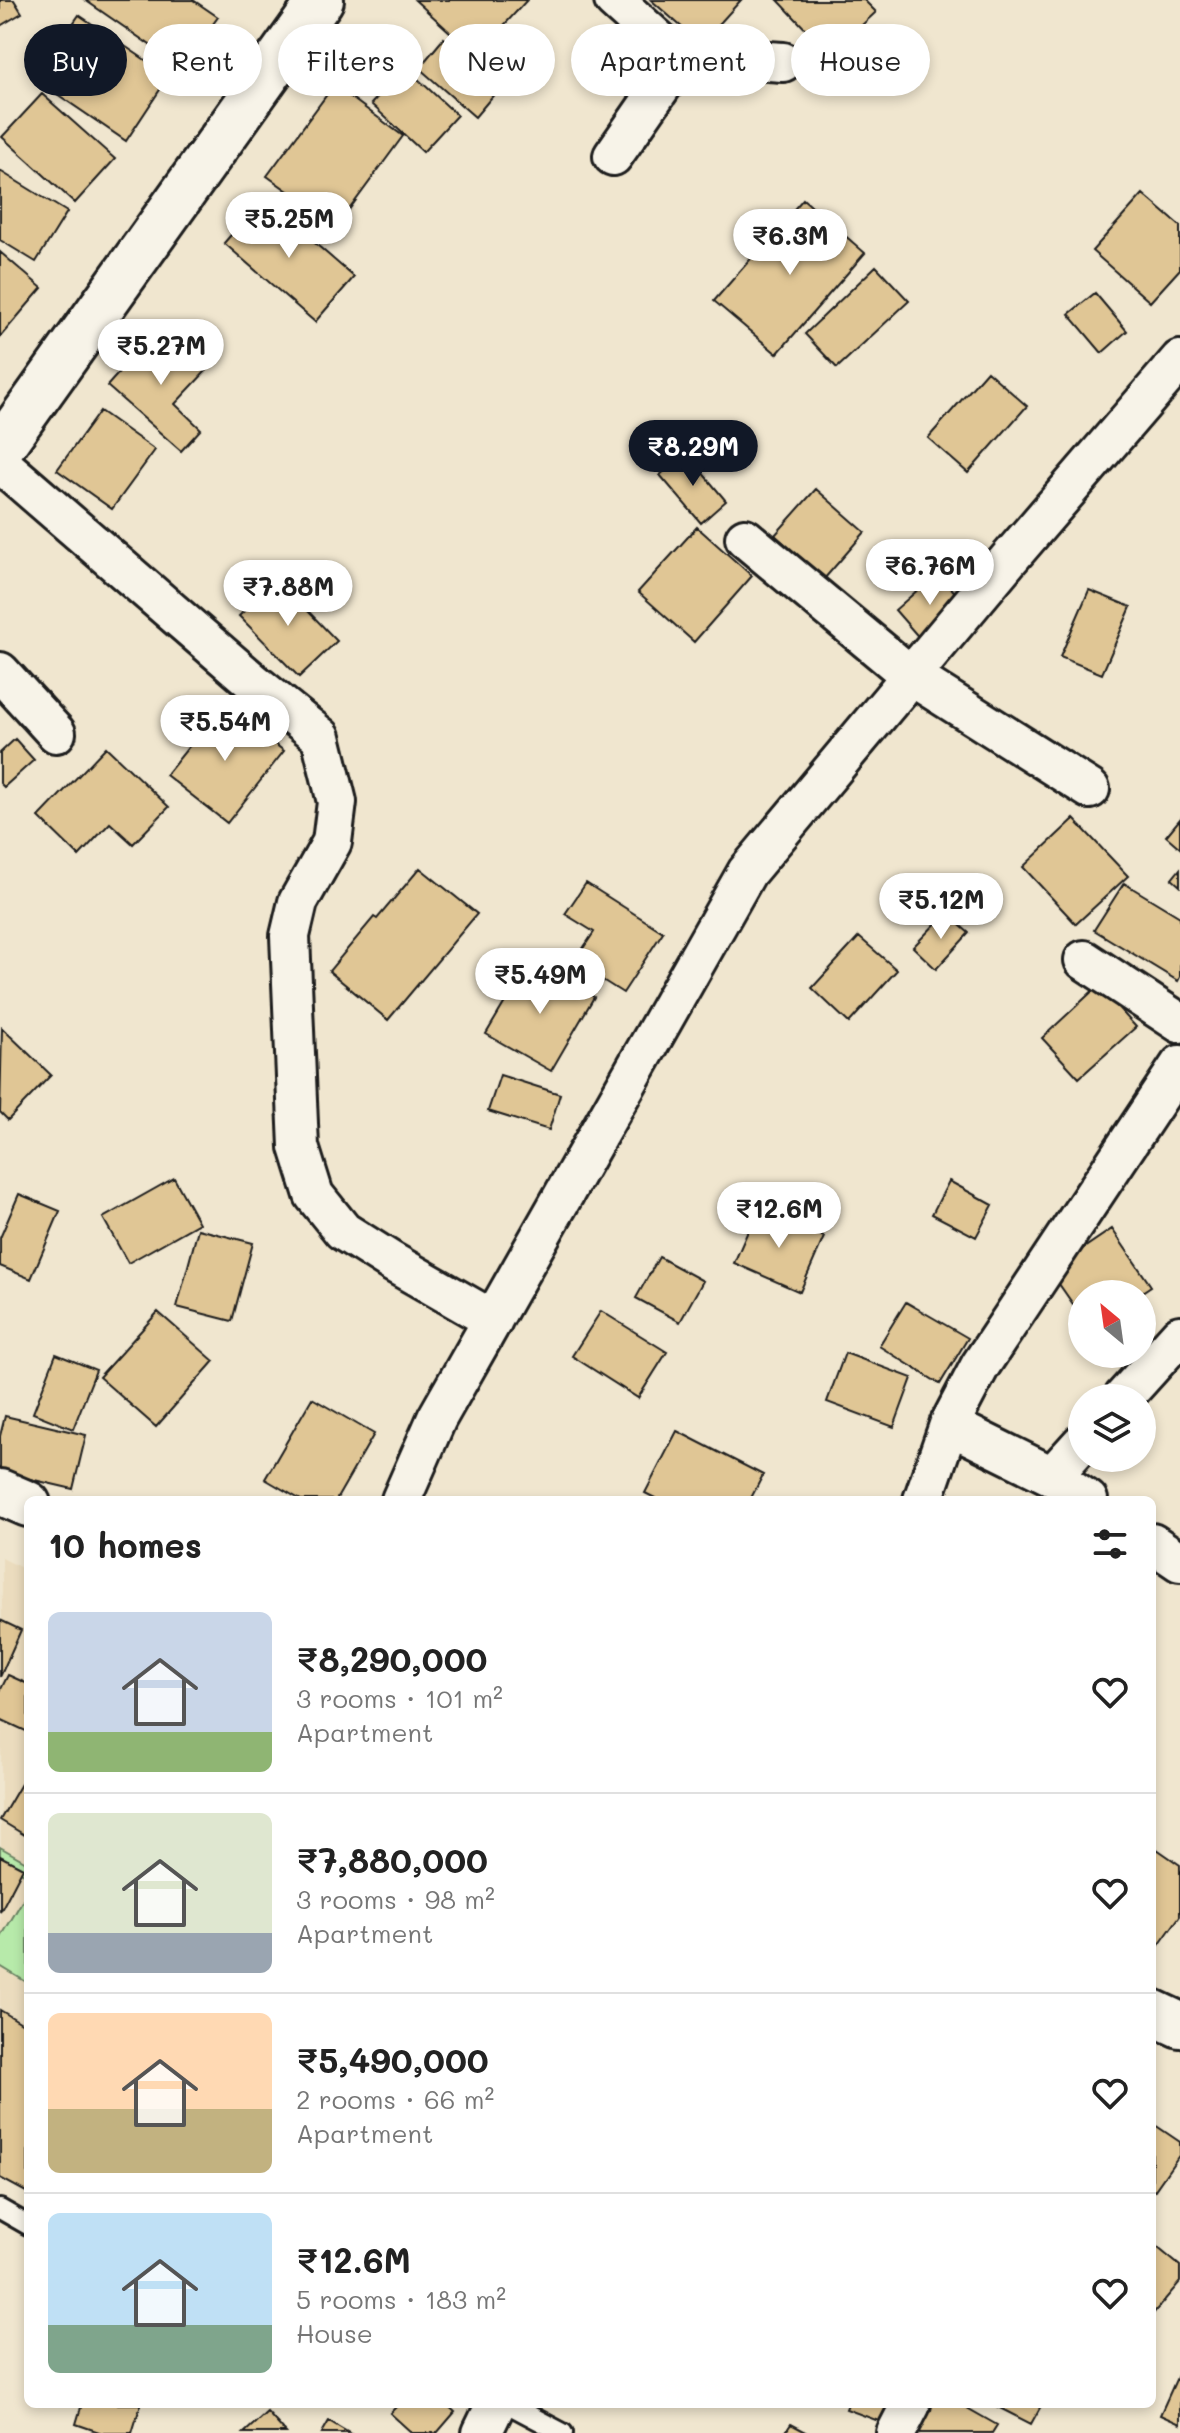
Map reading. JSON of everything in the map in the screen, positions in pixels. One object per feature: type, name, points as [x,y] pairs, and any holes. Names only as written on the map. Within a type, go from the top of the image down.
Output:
[{"type":"main road","points":[[0,449],[321,0]]},
{"type":"main road","points":[[0,1492],[24,1502]]},
{"type":"main road","points":[[1156,2014],[1180,2025]]},
{"type":"street","points":[[614,0],[641,24]]},
{"type":"street","points":[[775,61],[783,62]]},
{"type":"street","points":[[613,156],[655,96]]},
{"type":"street","points":[[403,1496],[437,1418],[747,872],[1180,360]]},
{"type":"street","points":[[0,463],[321,737],[337,802],[332,842],[298,902],[290,936],[299,1147],[314,1195],[343,1231],[493,1320]]},
{"type":"street","points":[[745,538],[911,676],[1090,789]]},
{"type":"street","points":[[0,672],[56,733]]},
{"type":"street","points":[[1084,960],[1180,1023]]},
{"type":"street","points":[[924,1496],[949,1425],[980,1366],[1180,1065]]},
{"type":"street","points":[[1136,1384],[1180,1335]]},
{"type":"street","points":[[949,1425],[1052,1476],[1082,1496]]},
{"type":"street","points":[[1052,1476],[1068,1458]]},
{"type":"street","points":[[1156,1546],[1180,1562]]},
{"type":"street","points":[[482,2433],[494,2408]]},
{"type":"street","points":[[896,2433],[909,2408]]},
{"type":"lane","points":[[0,2209],[24,2223]]},
{"type":"lane","points":[[516,2408],[563,2433]]},
{"type":"shaded area","points":[[2,1558],[24,1569],[24,2028],[0,2013]]},
{"type":"green space","points":[[0,1847],[24,1861],[24,1874],[0,1861]]},
{"type":"green space","points":[[24,1898],[24,1981],[0,1966],[0,1939]]},
{"type":"building","points":[[0,0],[14,0],[22,13],[0,26]]},
{"type":"building","points":[[85,0],[193,0],[218,17],[213,24],[143,24],[143,40],[127,29],[127,24],[120,24]]},
{"type":"building","points":[[415,0],[527,0],[505,24],[441,24]]},
{"type":"building","points":[[651,0],[741,0],[719,24],[678,24]]},
{"type":"building","points":[[778,0],[864,0],[876,12],[863,24],[801,24]]},
{"type":"building","points":[[79,15],[92,24],[73,24]]},
{"type":"building","points":[[439,44],[439,86],[423,72],[423,63]]},
{"type":"building","points":[[127,48],[143,58],[143,96],[156,96],[126,141],[60,96],[127,96]]},
{"type":"building","points":[[423,84],[457,115],[423,152],[371,104],[378,96],[423,96]]},
{"type":"building","points":[[40,96],[44,96],[115,159],[75,203],[2,137]]},
{"type":"building","points":[[326,96],[349,96],[403,136],[337,226],[267,176]]},
{"type":"building","points":[[451,96],[493,96],[475,117]]},
{"type":"building","points":[[0,171],[67,212],[36,262],[0,240]]},
{"type":"building","points":[[1143,194],[1180,226],[1180,269],[1150,302],[1092,251]]},
{"type":"building","points":[[263,198],[354,277],[315,322],[224,243]]},
{"type":"building","points":[[803,199],[865,253],[777,354],[714,301]]},
{"type":"building","points":[[0,252],[42,288],[0,337]]},
{"type":"building","points":[[876,266],[909,301],[837,368],[805,334]]},
{"type":"building","points":[[1095,293],[1127,331],[1102,353],[1069,314]]},
{"type":"building","points":[[160,327],[207,370],[175,404],[201,429],[181,451],[107,386]]},
{"type":"building","points":[[987,371],[1027,406],[968,473],[928,438]]},
{"type":"building","points":[[100,411],[155,450],[112,509],[57,470]]},
{"type":"building","points":[[686,453],[726,501],[701,523],[660,475]]},
{"type":"building","points":[[816,489],[865,532],[824,579],[775,535]]},
{"type":"building","points":[[697,527],[752,576],[694,642],[638,592]]},
{"type":"building","points":[[937,573],[965,603],[922,641],[895,610]]},
{"type":"building","points":[[277,579],[337,641],[299,677],[239,616]]},
{"type":"building","points":[[1089,590],[1131,607],[1102,674],[1060,657]]},
{"type":"building","points":[[223,704],[284,751],[227,823],[166,775]]},
{"type":"building","points":[[15,739],[34,760],[4,787],[0,783],[0,753]]},
{"type":"building","points":[[106,747],[169,807],[133,844],[110,823],[79,856],[39,817]]},
{"type":"building","points":[[1074,819],[1128,876],[1076,924],[1023,867]]},
{"type":"building","points":[[1180,819],[1180,848],[1166,836]]},
{"type":"building","points":[[420,868],[477,914],[388,1020],[329,971]]},
{"type":"building","points":[[1180,869],[1180,886],[1172,879]]},
{"type":"building","points":[[586,883],[663,932],[623,993],[574,962],[594,932],[565,914]]},
{"type":"building","points":[[1124,883],[1180,917],[1178,981],[1094,930]]},
{"type":"building","points":[[946,913],[969,933],[936,969],[913,947]]},
{"type":"building","points":[[859,937],[897,970],[849,1023],[812,988]]},
{"type":"building","points":[[530,960],[594,997],[551,1071],[486,1034]]},
{"type":"building","points":[[1098,986],[1136,1027],[1079,1078],[1042,1038]]},
{"type":"building","points":[[2,1028],[51,1075],[8,1120],[0,1112]]},
{"type":"building","points":[[500,1075],[560,1094],[549,1130],[488,1111]]},
{"type":"building","points":[[174,1178],[199,1223],[128,1263],[103,1218]]},
{"type":"building","points":[[949,1181],[993,1205],[976,1237],[932,1214]]},
{"type":"building","points":[[19,1194],[60,1211],[31,1279],[0,1266],[0,1238]]},
{"type":"building","points":[[758,1208],[824,1237],[800,1292],[734,1263]]},
{"type":"building","points":[[198,1229],[253,1243],[232,1321],[177,1307]]},
{"type":"building","points":[[1112,1229],[1147,1280],[1068,1280],[1068,1297],[1050,1271]]},
{"type":"building","points":[[659,1257],[703,1281],[680,1322],[636,1298]]},
{"type":"building","points":[[906,1302],[968,1338],[940,1384],[879,1346]]},
{"type":"building","points":[[601,1311],[667,1352],[638,1398],[572,1356]]},
{"type":"building","points":[[158,1312],[214,1361],[156,1427],[99,1377]]},
{"type":"building","points":[[845,1353],[912,1378],[894,1427],[827,1402]]},
{"type":"building","points":[[56,1354],[96,1370],[73,1429],[33,1413]]},
{"type":"building","points":[[312,1398],[374,1434],[338,1496],[294,1496],[265,1479]]},
{"type":"building","points":[[5,1416],[86,1435],[73,1489],[0,1472],[0,1436]]},
{"type":"building","points":[[677,1431],[763,1475],[752,1496],[651,1496],[645,1493]]},
{"type":"building","points":[[0,1620],[21,1630],[0,1677]]},
{"type":"building","points":[[8,1675],[24,1682],[24,1730],[0,1719],[0,1691]]},
{"type":"building","points":[[24,1779],[24,1835],[0,1820]]},
{"type":"building","points":[[1156,1850],[1180,1865],[1180,1916],[1156,1949]]},
{"type":"building","points":[[0,1856],[23,1868],[0,1912]]},
{"type":"building","points":[[0,2010],[24,2025],[24,2191],[0,2178]]},
{"type":"building","points":[[1156,2126],[1180,2142],[1180,2154],[1156,2188]]},
{"type":"building","points":[[1156,2246],[1180,2266],[1180,2282],[1156,2310]]},
{"type":"building","points":[[1180,2376],[1180,2424],[1160,2415]]},
{"type":"building","points":[[81,2408],[140,2408],[132,2433],[102,2433],[76,2424]]},
{"type":"building","points":[[395,2408],[450,2408],[455,2412],[437,2433],[412,2433],[390,2413]]},
{"type":"building","points":[[846,2408],[890,2408],[884,2423]]},
{"type":"building","points":[[925,2408],[967,2408],[997,2425],[992,2433],[911,2433]]},
{"type":"building","points":[[1000,2408],[1040,2408],[1031,2424]]},
{"type":"building","points":[[267,2412],[286,2433],[244,2433]]},
{"type":"building","points":[[329,2421],[349,2433],[322,2433]]},
{"type":"building","points":[[791,2424],[808,2433],[785,2433]]}]
